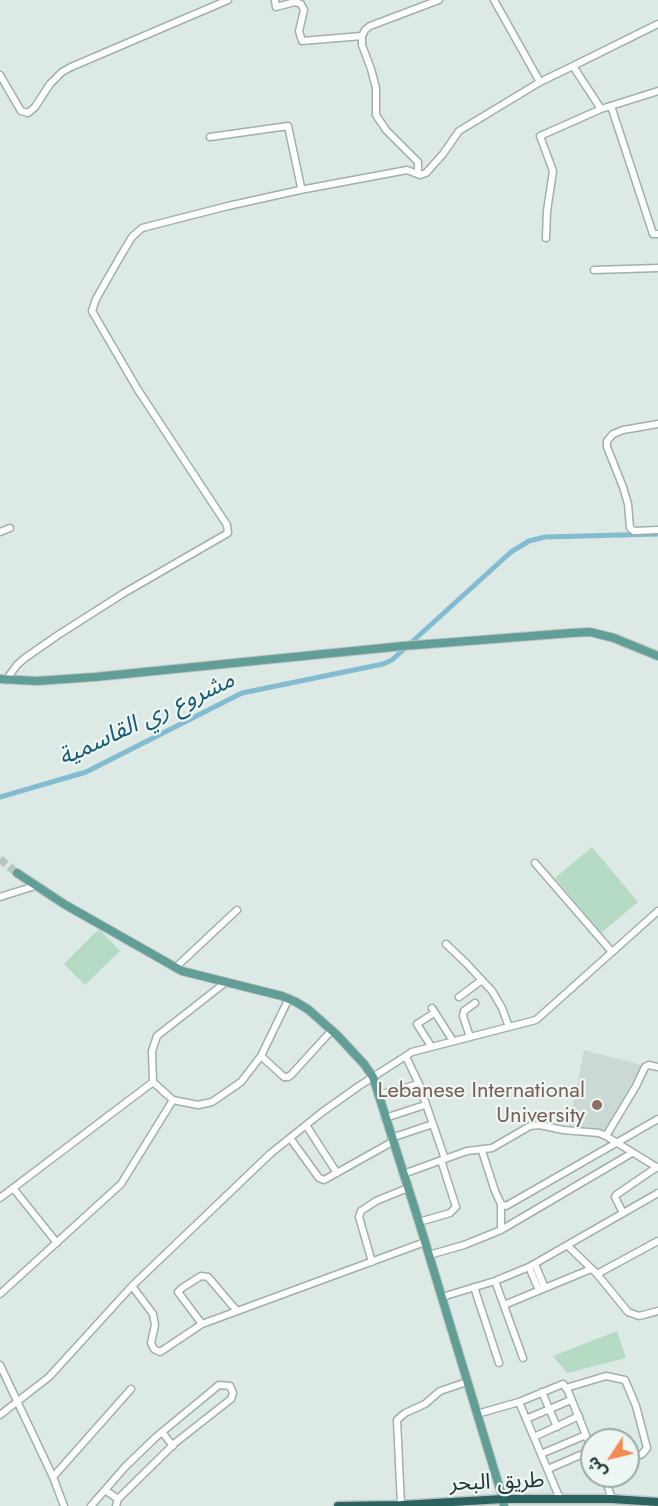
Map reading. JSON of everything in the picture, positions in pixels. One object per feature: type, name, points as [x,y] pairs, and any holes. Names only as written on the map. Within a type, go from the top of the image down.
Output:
[{"type":"highway","name":"طريق البحر","points":[[338,1506],[401,1506],[560,1499],[658,1502]]},
{"type":"main road","points":[[3,679],[37,681],[95,677],[406,646],[590,632],[614,638],[658,656]]},
{"type":"main road","points":[[18,873],[35,886],[175,968],[202,977],[289,998],[309,1010],[332,1030],[352,1050],[373,1077],[504,1502]]},
{"type":"street","points":[[0,75],[21,111],[28,113],[62,72],[228,0]]},
{"type":"street","points":[[275,0],[276,7],[295,2],[301,3],[304,10],[299,31],[302,41],[362,36]]},
{"type":"street","points":[[418,174],[418,162],[386,130],[376,115],[376,88],[372,69],[362,45],[362,36],[370,26],[439,0]]},
{"type":"street","points":[[494,0],[540,82]]},
{"type":"street","points":[[3,679],[25,658],[58,635],[124,593],[223,537],[229,529],[93,315],[96,299],[132,237],[149,225],[300,190],[406,170],[422,175],[429,171],[459,131],[540,82],[658,24]]},
{"type":"street","points":[[573,66],[601,109]]},
{"type":"street","points":[[546,238],[547,211],[553,171],[540,136],[601,109],[658,91]]},
{"type":"street","points":[[611,106],[653,234],[658,234]]},
{"type":"street","points":[[210,137],[288,126],[302,187],[300,190]]},
{"type":"street","points":[[594,270],[658,268]]},
{"type":"street","points":[[658,424],[623,430],[612,434],[607,441],[624,487],[630,528],[634,531],[658,530]]},
{"type":"street","points":[[0,532],[10,528]]},
{"type":"street","points":[[535,863],[612,952]]},
{"type":"street","points":[[0,897],[35,886]]},
{"type":"street","points":[[175,968],[237,910]]},
{"type":"street","points":[[0,1416],[49,1377],[132,1286],[270,1154],[306,1125],[412,1052],[536,1020],[658,911]]},
{"type":"street","points":[[446,944],[482,980],[497,1000],[509,1027]]},
{"type":"street","points":[[459,997],[482,980]]},
{"type":"street","points":[[226,982],[157,1036],[152,1051],[153,1082],[173,1100],[198,1105],[212,1102],[241,1082],[261,1056],[289,998]]},
{"type":"street","points":[[470,1037],[463,1016],[464,1011],[475,1003]]},
{"type":"street","points":[[431,1046],[417,1024],[431,1011],[453,1041]]},
{"type":"street","points":[[261,1056],[284,1077],[288,1077],[332,1030]]},
{"type":"street","points":[[406,1057],[419,1084],[433,1125],[456,1207],[450,1213],[419,1222]]},
{"type":"street","points":[[606,1136],[645,1067],[649,1065],[658,1067]]},
{"type":"street","points":[[0,1198],[153,1082]]},
{"type":"street","points":[[378,1095],[419,1084]]},
{"type":"street","points":[[0,1294],[121,1184],[173,1100]]},
{"type":"street","points":[[385,1118],[425,1105]]},
{"type":"street","points":[[501,1204],[507,1205],[658,1119]]},
{"type":"street","points":[[306,1125],[337,1173]]},
{"type":"street","points":[[290,1138],[319,1178],[324,1180],[392,1140],[433,1125]]},
{"type":"street","points":[[403,1174],[467,1151],[492,1148],[536,1125],[606,1136],[614,1143],[658,1167],[616,1195],[623,1213]]},
{"type":"street","points":[[482,1150],[501,1204],[501,1230]]},
{"type":"street","points":[[429,1255],[465,1245],[501,1230],[632,1153]]},
{"type":"street","points":[[13,1188],[57,1243]]},
{"type":"street","points":[[372,1262],[359,1216],[361,1211],[376,1201],[408,1188]]},
{"type":"street","points":[[442,1298],[532,1266],[658,1193]]},
{"type":"street","points":[[597,1274],[658,1241]]},
{"type":"street","points":[[132,1286],[153,1314],[155,1325],[151,1343],[160,1352],[202,1324],[425,1242]]},
{"type":"street","points":[[568,1246],[597,1274],[632,1315],[649,1315],[658,1311]]},
{"type":"street","points":[[532,1266],[542,1289]]},
{"type":"street","points":[[504,1305],[591,1269]]},
{"type":"street","points":[[202,1324],[178,1292],[201,1276],[208,1277],[237,1311]]},
{"type":"street","points":[[495,1281],[523,1358]]},
{"type":"street","points":[[474,1287],[499,1363]]},
{"type":"street","points":[[0,1365],[64,1506]]},
{"type":"street","points":[[566,1388],[606,1376],[625,1380],[636,1406],[647,1448],[640,1455]]},
{"type":"street","points":[[401,1506],[397,1420],[405,1413],[425,1404],[440,1391],[467,1382]]},
{"type":"street","points":[[477,1414],[519,1402],[561,1383],[566,1388],[583,1428]]},
{"type":"street","points":[[91,1506],[105,1490],[162,1432],[219,1385],[226,1384],[232,1389],[231,1399],[172,1446],[117,1503],[105,1490]]},
{"type":"street","points":[[52,1477],[131,1389]]},
{"type":"street","points":[[542,1392],[557,1426]]},
{"type":"street","points":[[526,1419],[571,1400]]},
{"type":"street","points":[[519,1402],[560,1499]]},
{"type":"street","points":[[534,1437],[579,1416]]},
{"type":"street","points":[[162,1432],[172,1446]]},
{"type":"street","points":[[541,1454],[580,1438]]},
{"type":"street","points":[[548,1469],[580,1455]]},
{"type":"street","points":[[608,1488],[612,1499]]},
{"type":"shaded area","name":"Lebanese International University","points":[[584,1050],[642,1065],[605,1130],[569,1126]]},
{"type":"green space","points":[[592,847],[638,902],[601,933],[555,878]]},
{"type":"green space","points":[[99,929],[120,951],[85,985],[64,964]]},
{"type":"green space","points":[[617,1331],[626,1358],[567,1373],[553,1356]]},
{"type":"waterway","name":"مشروع ري القاسمية","points":[[0,797],[86,772],[242,693],[383,664],[392,660],[511,552],[529,541],[545,537],[658,534]]},
{"type":"tunnel","points":[[0,859],[17,873]]},
{"type":"place","name":"Lebanese International University","points":[[597,1105]]}]
